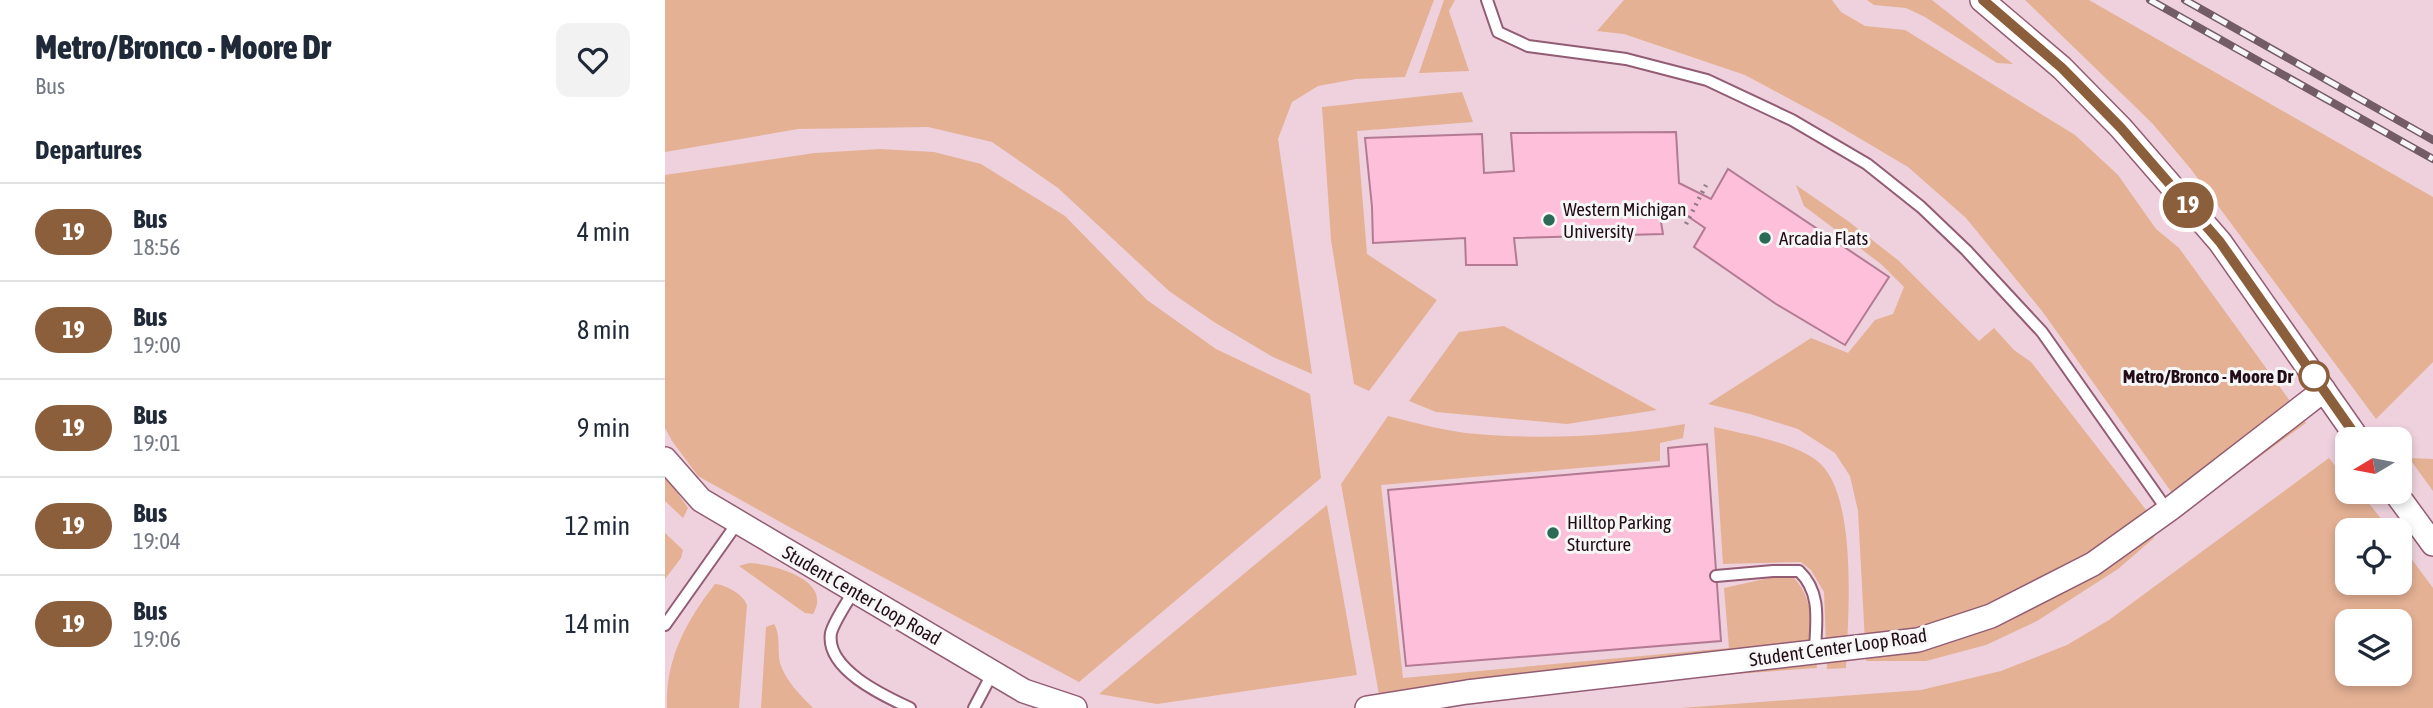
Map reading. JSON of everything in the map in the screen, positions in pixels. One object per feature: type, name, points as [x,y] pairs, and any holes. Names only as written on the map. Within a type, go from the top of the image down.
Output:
[{"type":"street","points":[[1983,0],[2062,68],[2121,128],[2220,242],[2350,427]]},
{"type":"street","name":"Student Center Loop Road","points":[[1367,708],[1467,692],[1918,640],[1991,616],[2093,564],[2170,509],[2324,390]]},
{"type":"street","name":"Student Center Loop Road","points":[[665,459],[701,500],[1024,691],[1075,708]]},
{"type":"street","points":[[2404,504],[2433,544]]},
{"type":"lane","points":[[1487,0],[1498,32],[1528,46],[1626,59],[1707,80],[1792,120],[1867,164],[1921,207],[1966,250],[2042,332],[2163,503],[2170,509]]},
{"type":"lane","points":[[665,625],[738,522]]},
{"type":"lane","points":[[1716,576],[1773,570],[1799,571],[1809,580],[1815,595],[1815,651]]},
{"type":"lane","points":[[855,589],[831,633],[832,652],[845,669],[887,697],[910,708]]},
{"type":"lane","points":[[974,708],[993,671]]},
{"type":"path","points":[[1685,224],[1706,185]]},
{"type":"shaded area","name":"Western Michigan University","points":[[665,0],[2433,0],[2433,708],[665,708]]},
{"type":"shaded area","points":[[665,0],[1434,0],[1405,77],[1356,79],[1318,86],[1292,102],[1278,139],[1312,374],[1273,357],[1169,291],[1058,188],[992,142],[928,127],[798,129],[665,152]]},
{"type":"shaded area","points":[[1444,0],[1455,0],[1449,11],[1469,71],[1419,73]]},
{"type":"shaded area","points":[[1624,0],[1832,0],[1841,12],[1865,26],[1905,30],[2075,135],[2118,175],[2156,229],[2179,248],[2306,423],[2185,511],[2042,311],[1966,218],[1908,167],[1745,75],[1624,34],[1597,31]]},
{"type":"shaded area","points":[[1867,0],[1932,0],[2013,64],[1997,63],[1925,17],[1906,8],[1874,5]]},
{"type":"shaded area","points":[[2025,0],[2089,0],[2433,197],[2433,362],[2376,419],[2190,168],[2152,123]]},
{"type":"shaded area","points":[[1462,92],[1473,122],[1357,131],[1367,254],[1437,300],[1369,391],[1354,384],[1331,240],[1322,107]]},
{"type":"shaded area","points":[[880,149],[934,152],[981,164],[1065,216],[1147,300],[1216,349],[1310,394],[1321,478],[1079,682],[698,476],[665,428],[665,175],[815,153]]},
{"type":"shaded area","points":[[1796,185],[1899,261],[1979,341],[1994,328],[2014,350],[2031,362],[2150,515],[2155,526],[2154,538],[2118,569],[2037,621],[1986,645],[1926,661],[1866,661],[1858,511],[1850,476],[1835,453],[1798,429],[1708,404],[1811,338],[1848,353],[1875,320],[1893,314],[1904,287],[1881,264],[1804,206]]},
{"type":"shaded area","points":[[1504,326],[1657,410],[1567,424],[1436,412],[1409,401],[1459,332]]},
{"type":"shaded area","points":[[1388,416],[1455,431],[1529,437],[1607,434],[1685,424],[1683,438],[1660,443],[1660,461],[1381,485],[1403,678],[1729,648],[1724,588],[1773,577],[1794,578],[1806,597],[1812,620],[1817,668],[1380,700],[1341,484]]},
{"type":"shaded area","points":[[1714,427],[1767,439],[1805,453],[1816,460],[1830,476],[1839,499],[1848,557],[1846,668],[1827,669],[1824,592],[1811,570],[1801,562],[1723,564]]},
{"type":"shaded area","points":[[2329,458],[2335,466],[2335,504],[2369,504],[2380,518],[2335,518],[2335,595],[2412,595],[2412,560],[2433,588],[2433,708],[1681,708],[1921,690],[2001,671],[2067,645],[2109,620]]},
{"type":"shaded area","points":[[2412,458],[2433,459],[2433,491],[2412,462]]},
{"type":"shaded area","points":[[665,475],[688,508],[683,518],[665,501]]},
{"type":"shaded area","points":[[1327,505],[1357,675],[1157,704],[1099,694]]},
{"type":"shaded area","points":[[665,533],[683,550],[681,558],[665,579]]},
{"type":"shaded area","points":[[749,563],[784,570],[808,583],[815,591],[817,602],[813,614],[805,613],[739,566]]},
{"type":"shaded area","points":[[715,584],[734,591],[747,605],[739,708],[667,708],[667,690],[679,642],[695,612]]},
{"type":"shaded area","points":[[774,624],[782,669],[813,708],[761,708],[766,627]]},
{"type":"building","name":"Arcadia Flats","points":[[1676,132],[1679,183],[1711,199],[1728,169],[1889,277],[1845,345],[1776,304],[1694,247],[1705,228],[1680,211],[1659,210],[1663,234],[1514,238],[1517,265],[1466,265],[1465,238],[1373,243],[1365,138],[1482,134],[1484,173],[1514,171],[1511,133]]},
{"type":"building","name":"Hilltop Parking Sturcture","points":[[1707,444],[1721,641],[1406,666],[1388,490],[1669,466],[1668,448]]},
{"type":"railway","points":[[2150,0],[2433,159]]},
{"type":"railway","points":[[2185,0],[2433,140]]},
{"type":"bus line","name":"19","points":[[1983,0],[2062,68],[2121,128],[2220,242],[2350,427]]},
{"type":"place","name":"Western Michigan University","points":[[1549,220]]},
{"type":"place","name":"Arcadia Flats","points":[[1765,238]]},
{"type":"place","name":"Metro/Bronco - Moore Dr","points":[[2314,376]]},
{"type":"place","name":"Hilltop Parking Sturcture","points":[[1553,533]]}]
